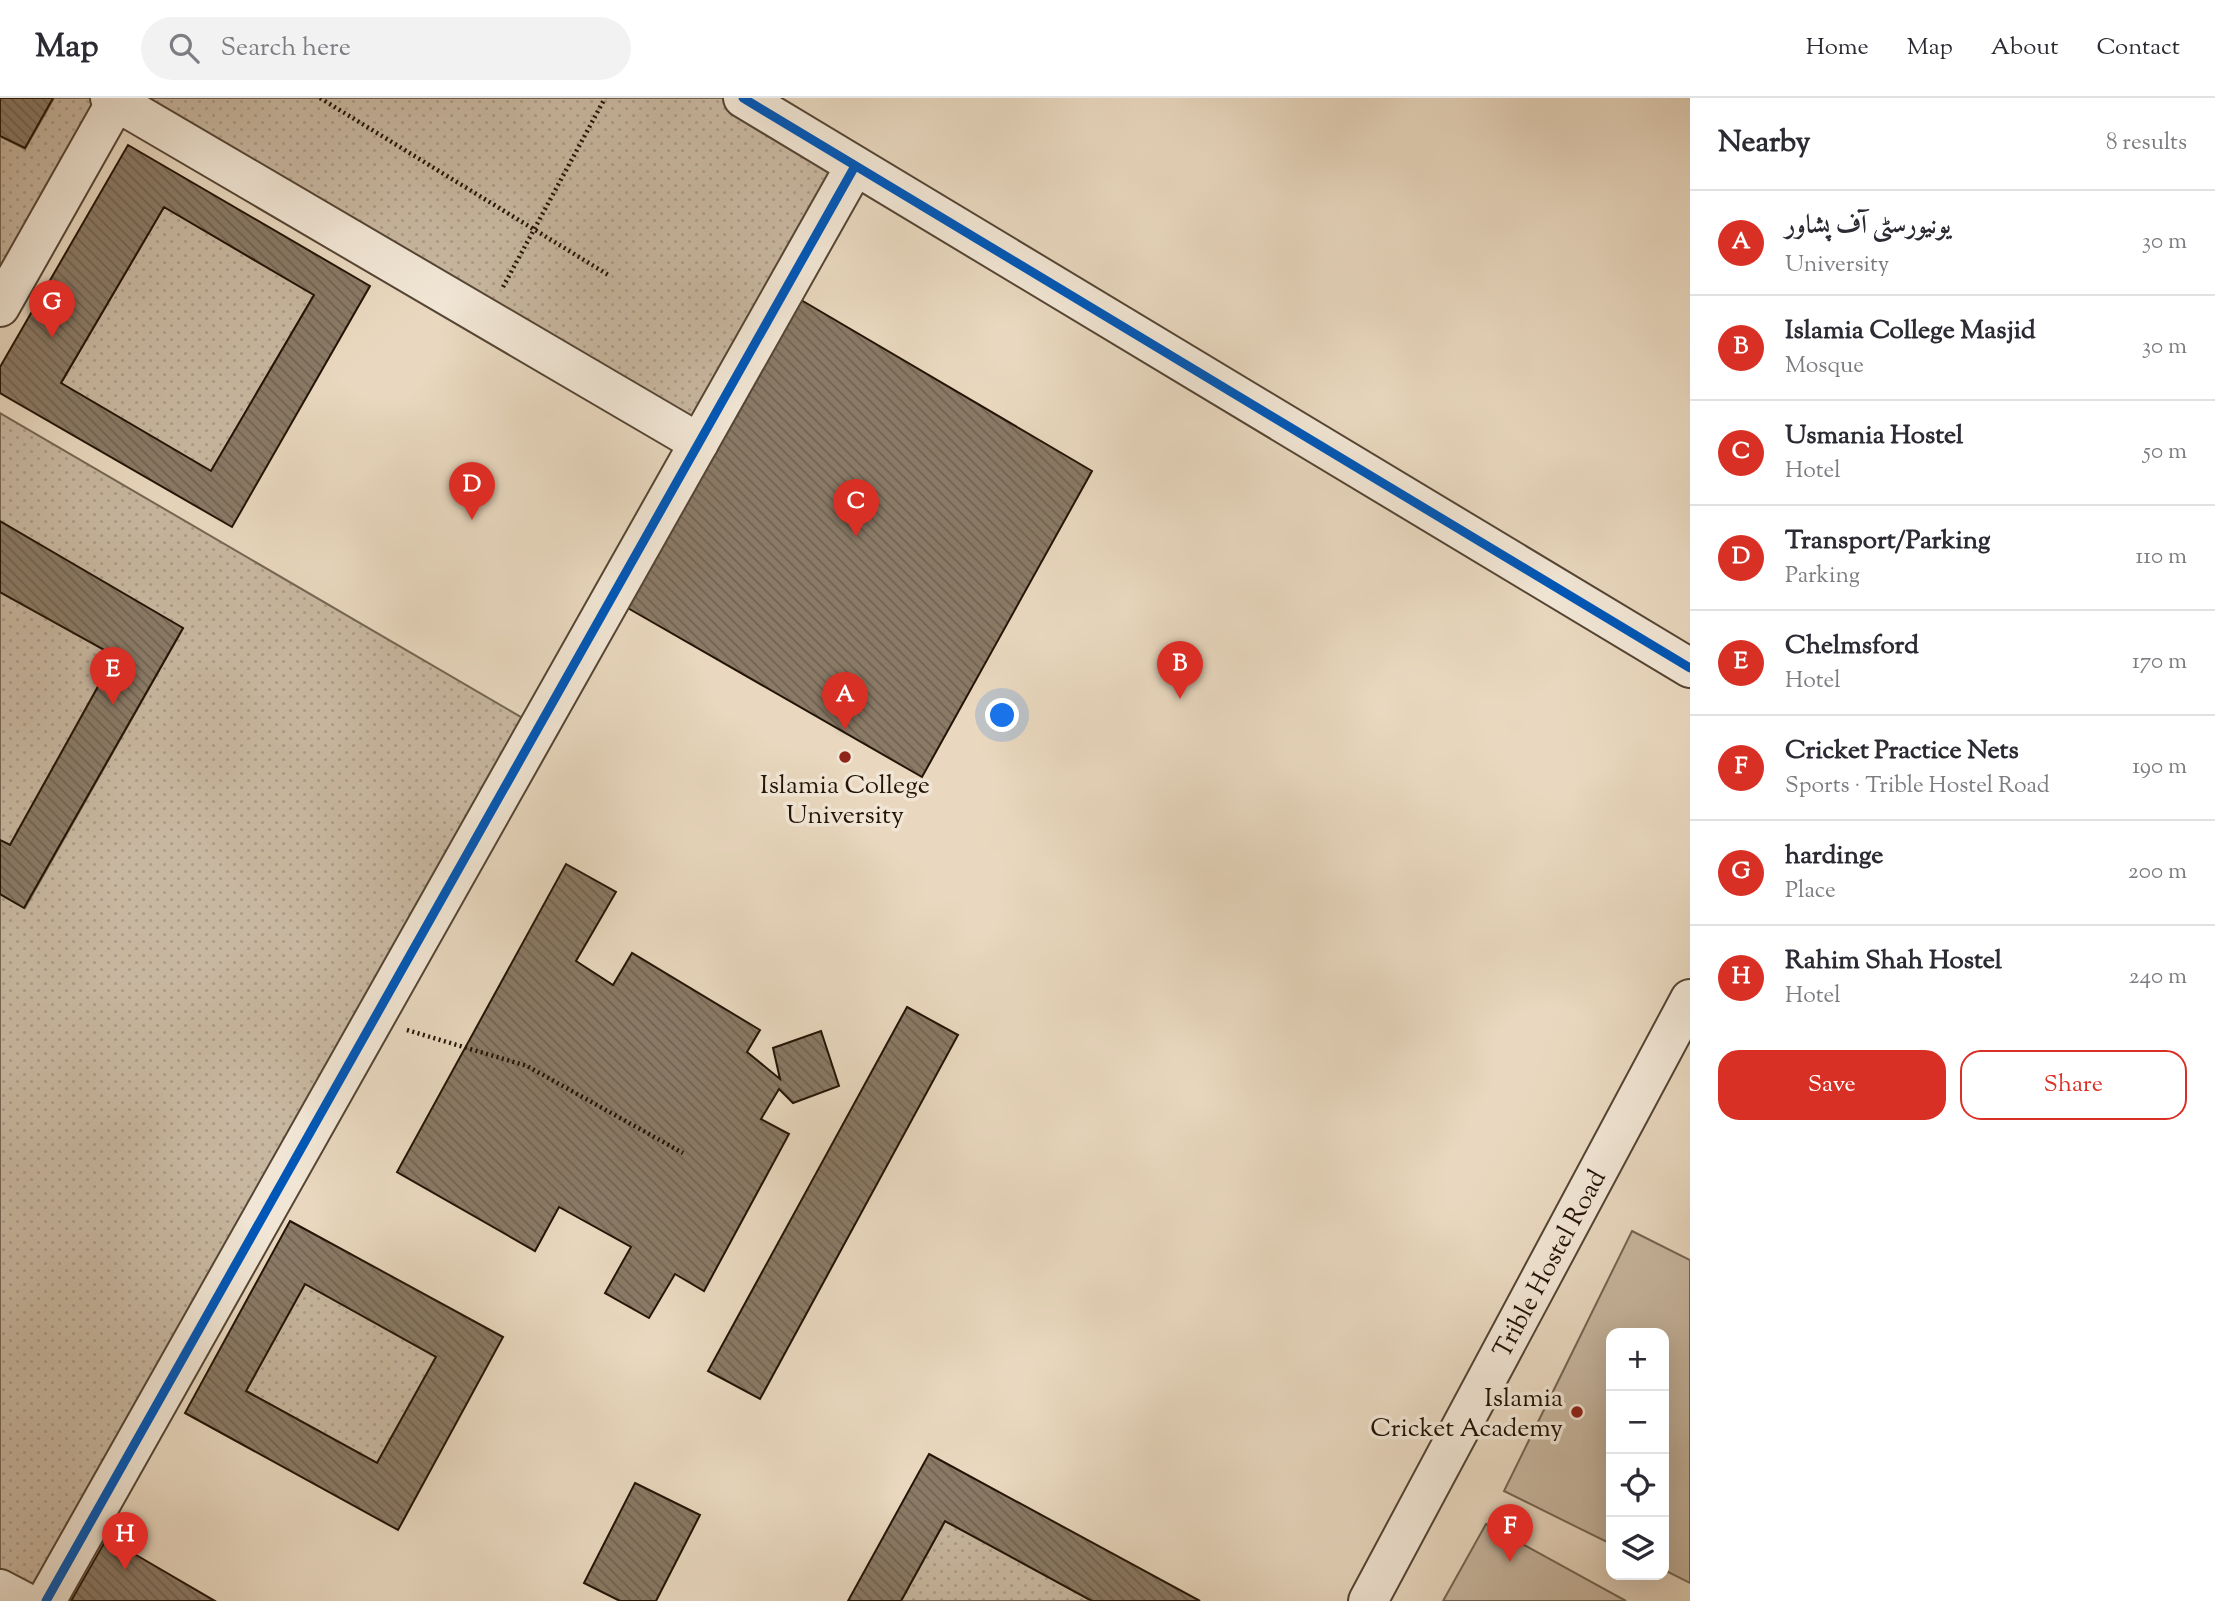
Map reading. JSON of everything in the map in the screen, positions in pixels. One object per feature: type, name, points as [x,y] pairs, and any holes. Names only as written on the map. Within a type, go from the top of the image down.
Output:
[{"type":"street","points":[[743,98],[1690,668]]},
{"type":"street","points":[[0,307],[13,252],[114,99],[699,443]]},
{"type":"street","points":[[46,1601],[855,166]]},
{"type":"street","name":"Trible Hostel Road","points":[[1368,1601],[1690,999]]},
{"type":"street","points":[[0,1589],[23,1601]]},
{"type":"path","points":[[320,98],[610,276]]},
{"type":"path","points":[[486,319],[606,98]]},
{"type":"path","points":[[373,1020],[527,1066],[683,1153]]},
{"type":"shaded area","points":[[54,98],[743,98],[855,166],[699,443],[116,102],[0,307],[0,136],[25,149]]},
{"type":"shaded area","points":[[164,207],[314,295],[211,471],[61,383]]},
{"type":"shaded area","points":[[0,413],[538,727],[46,1601],[0,1589],[0,894],[25,908],[183,628],[0,522]]},
{"type":"shaded area","points":[[0,592],[115,656],[10,845],[0,840]]},
{"type":"shaded area","name":"Islamia Cricket Academy","points":[[1632,1231],[1690,1260],[1690,1583],[1669,1572],[1669,1328],[1606,1328],[1606,1542],[1504,1491]]},
{"type":"shaded area","points":[[305,1284],[436,1357],[377,1463],[246,1391]]},
{"type":"shaded area","points":[[945,1521],[1092,1601],[901,1601]]},
{"type":"shaded area","points":[[1486,1524],[1626,1601],[1443,1601]]},
{"type":"building","points":[[0,98],[53,98],[25,148],[0,136]]},
{"type":"building","points":[[128,145],[370,286],[232,527],[0,393],[0,367]],"holes":[[[164,207],[314,295],[211,471],[61,383]]]},
{"type":"building","points":[[796,297],[1092,471],[922,777],[619,603]]},
{"type":"building","points":[[0,521],[183,628],[24,908],[0,894],[0,840],[10,845],[115,656],[0,592]]},
{"type":"building","points":[[566,864],[616,892],[576,961],[613,985],[632,953],[760,1030],[747,1052],[780,1079],[773,1048],[821,1031],[839,1086],[793,1103],[779,1089],[761,1119],[789,1134],[704,1291],[675,1274],[649,1318],[605,1293],[631,1247],[559,1207],[535,1251],[397,1172]]},
{"type":"building","points":[[907,1007],[958,1035],[760,1399],[708,1371]]},
{"type":"building","points":[[290,1221],[503,1337],[398,1530],[185,1413]],"holes":[[[305,1284],[436,1357],[377,1463],[246,1391]]]},
{"type":"building","points":[[929,1454],[1200,1601],[1092,1601],[945,1521],[901,1601],[848,1601]]},
{"type":"building","points":[[635,1483],[700,1515],[656,1601],[620,1601],[584,1583]]},
{"type":"building","points":[[107,1538],[215,1601],[71,1601]]},
{"type":"cycle path","points":[[743,98],[1690,668]]},
{"type":"cycle path","points":[[46,1601],[855,166]]},
{"type":"place","name":"hardinge","points":[[52,338]]},
{"type":"place","name":"Transport/Parking","points":[[472,520]]},
{"type":"place","name":"Usmania Hostel","points":[[856,537]]},
{"type":"place","name":"Islamia College Masjid","points":[[1180,699]]},
{"type":"place","name":"Chelmsford","points":[[113,705]]},
{"type":"place","name":"یونیورسٹی آف پشاور","points":[[845,730]]},
{"type":"place","name":"Islamia College University","points":[[845,757]]},
{"type":"place","name":"Islamia Cricket Academy","points":[[1577,1412]]},
{"type":"place","name":"Cricket Practice Nets","points":[[1510,1562]]},
{"type":"place","name":"Rahim Shah Hostel","points":[[125,1570]]}]
